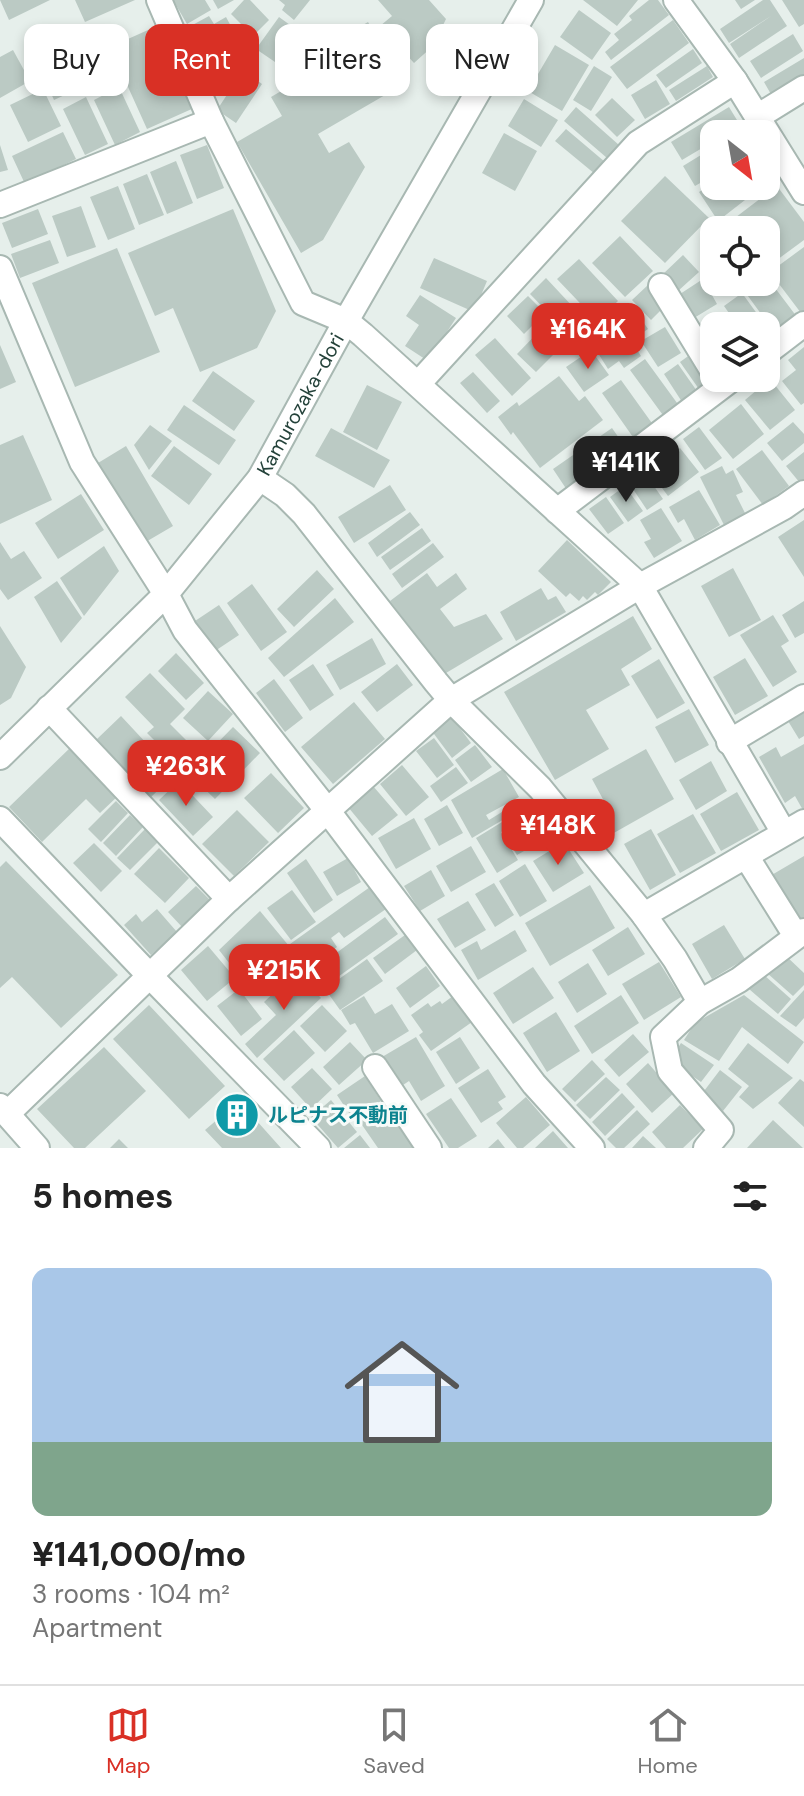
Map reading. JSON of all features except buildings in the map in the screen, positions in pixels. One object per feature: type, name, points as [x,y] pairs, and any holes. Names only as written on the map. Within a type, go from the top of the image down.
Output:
[{"type":"street","points":[[159,0],[211,121],[303,303],[346,321],[640,586],[729,742],[794,828],[644,915]]},
{"type":"street","name":"Kamurozaka-dori","points":[[0,757],[166,594],[260,478],[346,321],[531,0]]},
{"type":"street","points":[[676,0],[735,81],[804,192]]},
{"type":"street","points":[[418,384],[638,143],[735,81]]},
{"type":"street","points":[[757,117],[804,88]]},
{"type":"street","points":[[0,205],[211,121]]},
{"type":"street","points":[[0,268],[82,462],[166,594],[185,630],[327,810],[534,1084],[592,1148]]},
{"type":"street","points":[[661,286],[700,345]]},
{"type":"street","points":[[780,342],[804,324]]},
{"type":"street","points":[[557,511],[706,392]]},
{"type":"street","points":[[260,478],[285,495],[304,514],[451,700],[540,788],[644,915],[700,1002]]},
{"type":"street","points":[[37,1148],[3,1110],[229,899],[451,700],[640,586],[804,493]]},
{"type":"street","points":[[729,742],[804,697]]},
{"type":"street","points":[[49,708],[229,899]]},
{"type":"street","points":[[0,819],[318,1148]]},
{"type":"street","points":[[706,1148],[721,1130],[670,1071],[663,1037],[700,1002],[798,942],[746,856]]},
{"type":"street","points":[[375,1067],[429,1148]]},
{"type":"place","name":"ルピナス不動前","points":[[237,1115]]}]
